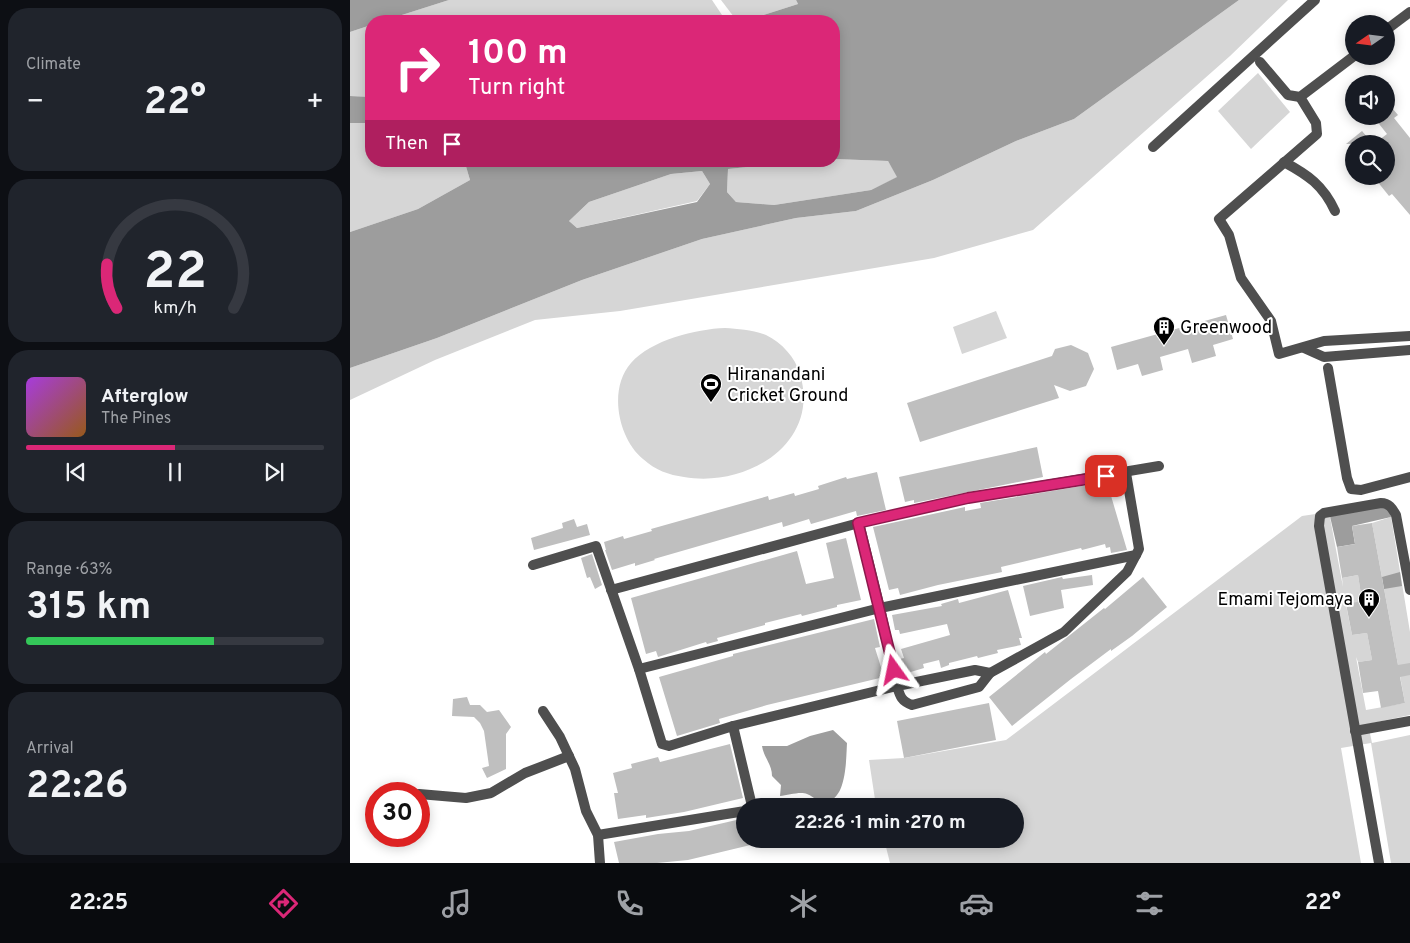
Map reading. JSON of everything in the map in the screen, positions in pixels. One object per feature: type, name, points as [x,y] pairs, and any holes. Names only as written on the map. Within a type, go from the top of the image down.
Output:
[{"type":"street","points":[[1153,147],[1315,0]]},
{"type":"street","points":[[1395,23],[1410,12]]},
{"type":"street","points":[[1260,62],[1288,95],[1300,97],[1345,63]]},
{"type":"street","points":[[1300,97],[1316,123],[1317,134],[1219,219],[1228,235],[1241,278],[1271,322],[1279,354],[1324,341],[1410,336]]},
{"type":"street","points":[[1284,162],[1304,173],[1317,184],[1328,195],[1335,211]]},
{"type":"street","points":[[1304,348],[1324,356],[1410,350]]},
{"type":"street","points":[[1328,368],[1347,478],[1351,488],[1361,490],[1410,477]]},
{"type":"street","points":[[611,590],[858,523],[968,498],[1159,466]]},
{"type":"street","points":[[858,523],[880,608],[900,698],[912,704],[980,688],[990,673],[1064,632],[1127,572],[1140,549],[1126,473]]},
{"type":"street","points":[[1379,863],[1319,526],[1320,516],[1324,513],[1386,503],[1396,515],[1410,590]]},
{"type":"street","points":[[533,565],[596,546],[639,668],[662,744],[665,746],[733,726],[897,686],[975,670],[990,673]]},
{"type":"street","points":[[639,668],[880,608],[1136,555]]},
{"type":"street","points":[[543,711],[560,737],[575,769],[586,811],[598,835],[600,863]]},
{"type":"street","points":[[1355,731],[1410,721]]},
{"type":"street","points":[[733,726],[750,798]]},
{"type":"street","points":[[430,795],[466,798],[491,792],[525,773],[569,756]]},
{"type":"street","points":[[598,835],[736,812]]},
{"type":"shaded area","points":[[350,0],[449,0],[402,15],[365,15],[365,27],[350,32]]},
{"type":"shaded area","points":[[449,0],[712,0],[722,15],[402,15]]},
{"type":"shaded area","points":[[721,0],[796,0],[798,4],[764,15],[732,15]]},
{"type":"shaded area","points":[[796,0],[1239,0],[1074,119],[1016,141],[933,180],[856,211],[796,218],[702,239],[582,280],[437,338],[350,368],[350,232],[418,209],[470,180],[466,167],[748,167],[728,169],[727,192],[736,202],[774,205],[871,190],[897,177],[888,161],[840,159],[840,15],[764,15],[798,4]],"holes":[[[702,171],[710,184],[697,202],[577,228],[569,221],[589,202],[671,174]]]},
{"type":"shaded area","points":[[1239,0],[1288,0],[1230,56],[1033,230],[934,258],[620,311],[535,320],[435,360],[350,400],[350,368],[437,338],[582,280],[702,239],[796,218],[856,211],[933,180],[1016,141],[1074,119]]},
{"type":"shaded area","points":[[365,27],[365,97],[350,96],[350,32]]},
{"type":"shaded area","points":[[1258,73],[1290,112],[1251,149],[1218,111]]},
{"type":"shaded area","points":[[350,96],[365,97],[365,123],[350,123]]},
{"type":"shaded area","points":[[365,122],[365,167],[466,167],[470,180],[418,209],[350,232],[350,123]]},
{"type":"shaded area","points":[[840,159],[888,161],[898,177],[871,190],[774,205],[736,202],[727,192],[728,169],[748,167],[840,167]]},
{"type":"shaded area","points":[[702,171],[710,184],[697,201],[577,228],[569,221],[589,202],[671,174]]},
{"type":"shaded area","points":[[996,311],[1007,338],[962,354],[953,327]]},
{"type":"shaded area","name":"Hiranandani Cricket Ground","points":[[725,328],[766,335],[782,346],[791,356],[800,374],[804,399],[799,421],[789,440],[773,456],[753,468],[731,475],[708,479],[684,477],[662,471],[643,459],[627,439],[619,413],[618,399],[624,374],[631,363],[640,355],[662,342],[688,333]]},
{"type":"shaded area","points":[[1388,505],[1391,517],[1352,526],[1355,544],[1337,547],[1329,512]]},
{"type":"shaded area","points":[[1329,512],[1343,587],[1342,578],[1358,575],[1362,601],[1346,605],[1352,635],[1367,633],[1372,660],[1358,662],[1356,657],[1366,710],[1405,703],[1372,523],[1391,517],[1410,632],[1410,715],[1368,724],[1372,743],[1410,735],[1410,863],[1391,863],[1371,743],[1341,748],[1361,863],[890,863],[886,848],[1024,848],[1024,798],[875,798],[869,760],[904,758],[1006,740],[1302,516]]},
{"type":"shaded area","points":[[1400,572],[1402,586],[1384,589],[1382,577]]},
{"type":"shaded area","points":[[833,730],[847,743],[845,771],[840,791],[835,798],[814,798],[804,793],[780,796],[781,785],[772,776],[771,768],[762,746],[787,746],[810,736]]},
{"type":"building","points":[[1395,119],[1410,138],[1410,215],[1392,194],[1389,196],[1380,185],[1395,185],[1395,135],[1386,135],[1387,134],[1380,125],[1395,125]]},
{"type":"building","points":[[1362,131],[1365,135],[1357,135]]},
{"type":"building","name":"Greenwood","points":[[1226,315],[1233,339],[1213,345],[1216,356],[1192,363],[1188,349],[1160,357],[1163,370],[1142,376],[1138,364],[1117,370],[1111,347]]},
{"type":"building","points":[[1071,345],[1088,353],[1094,369],[1086,386],[1070,391],[1054,385],[1059,398],[920,442],[907,403],[1052,356],[1055,349]]},
{"type":"building","points":[[1037,447],[1043,477],[914,503],[914,500],[905,502],[899,477]]},
{"type":"building","points":[[877,472],[886,510],[857,516],[856,511],[811,524],[809,519],[783,527],[782,522],[635,566],[635,563],[612,570],[605,550],[604,542],[623,536],[624,539],[652,531],[651,529],[768,496],[769,500],[794,493],[795,496],[819,489],[818,486],[846,477],[847,479]]},
{"type":"building","points":[[1112,481],[1114,488],[1109,489],[1127,550],[1111,553],[1110,547],[1106,548],[1105,544],[1082,550],[1081,548],[1001,567],[1002,572],[900,595],[898,588],[889,590],[873,527],[965,507],[965,511],[981,508],[980,503]]},
{"type":"building","points":[[574,519],[577,527],[587,524],[590,535],[534,550],[531,538],[563,528],[562,523]]},
{"type":"building","name":"Emami Tejomaya","points":[[1372,523],[1398,665],[1410,663],[1410,675],[1400,677],[1405,703],[1381,708],[1378,691],[1363,693],[1358,662],[1372,660],[1367,633],[1352,635],[1346,604],[1362,601],[1358,575],[1342,578],[1337,547],[1355,544],[1352,526]]},
{"type":"building","points":[[846,538],[861,600],[802,616],[801,614],[765,623],[765,625],[717,638],[718,641],[707,644],[706,642],[658,657],[656,651],[646,654],[631,598],[797,551],[806,584],[834,578],[826,543]]},
{"type":"building","points":[[592,554],[602,585],[595,589],[590,577],[587,578],[581,558]]},
{"type":"building","points":[[1092,575],[1093,585],[1061,590],[1064,608],[1030,616],[1023,586],[1062,577],[1063,579]]},
{"type":"building","points":[[1143,577],[1167,607],[1132,636],[1071,679],[1012,726],[989,697],[1045,652],[1046,654],[1105,609]]},
{"type":"building","points":[[1008,590],[1022,638],[1019,638],[1021,645],[997,650],[998,653],[978,658],[977,656],[949,663],[949,665],[941,668],[939,660],[923,664],[924,668],[904,674],[900,659],[904,658],[901,649],[950,635],[947,624],[900,634],[899,630],[895,630],[892,615],[942,606],[941,604],[958,599],[959,603]]},
{"type":"building","points":[[874,619],[880,647],[875,648],[884,677],[767,705],[719,719],[720,723],[677,736],[659,677],[733,656],[733,654]]},
{"type":"building","points":[[467,697],[470,705],[480,705],[487,712],[499,710],[511,727],[506,734],[506,769],[487,778],[482,768],[489,766],[484,731],[480,723],[474,717],[452,716],[453,699]]},
{"type":"building","points":[[989,703],[996,740],[904,758],[897,721]]},
{"type":"building","points":[[730,744],[743,798],[736,798],[736,800],[684,812],[646,818],[646,815],[618,819],[614,793],[618,793],[613,773],[632,768],[631,764],[658,757],[660,762]]},
{"type":"building","points":[[736,820],[736,848],[738,848],[688,860],[657,863],[619,863],[614,842],[658,834],[689,831]]},
{"type":"place","name":"Greenwood","points":[[1164,346]]},
{"type":"place","name":"Hiranandani Cricket Ground","points":[[711,403]]},
{"type":"place","name":"Emami Tejomaya","points":[[1369,618]]},
{"type":"route","points":[[894,670],[858,523],[968,498],[1106,476]]}]
